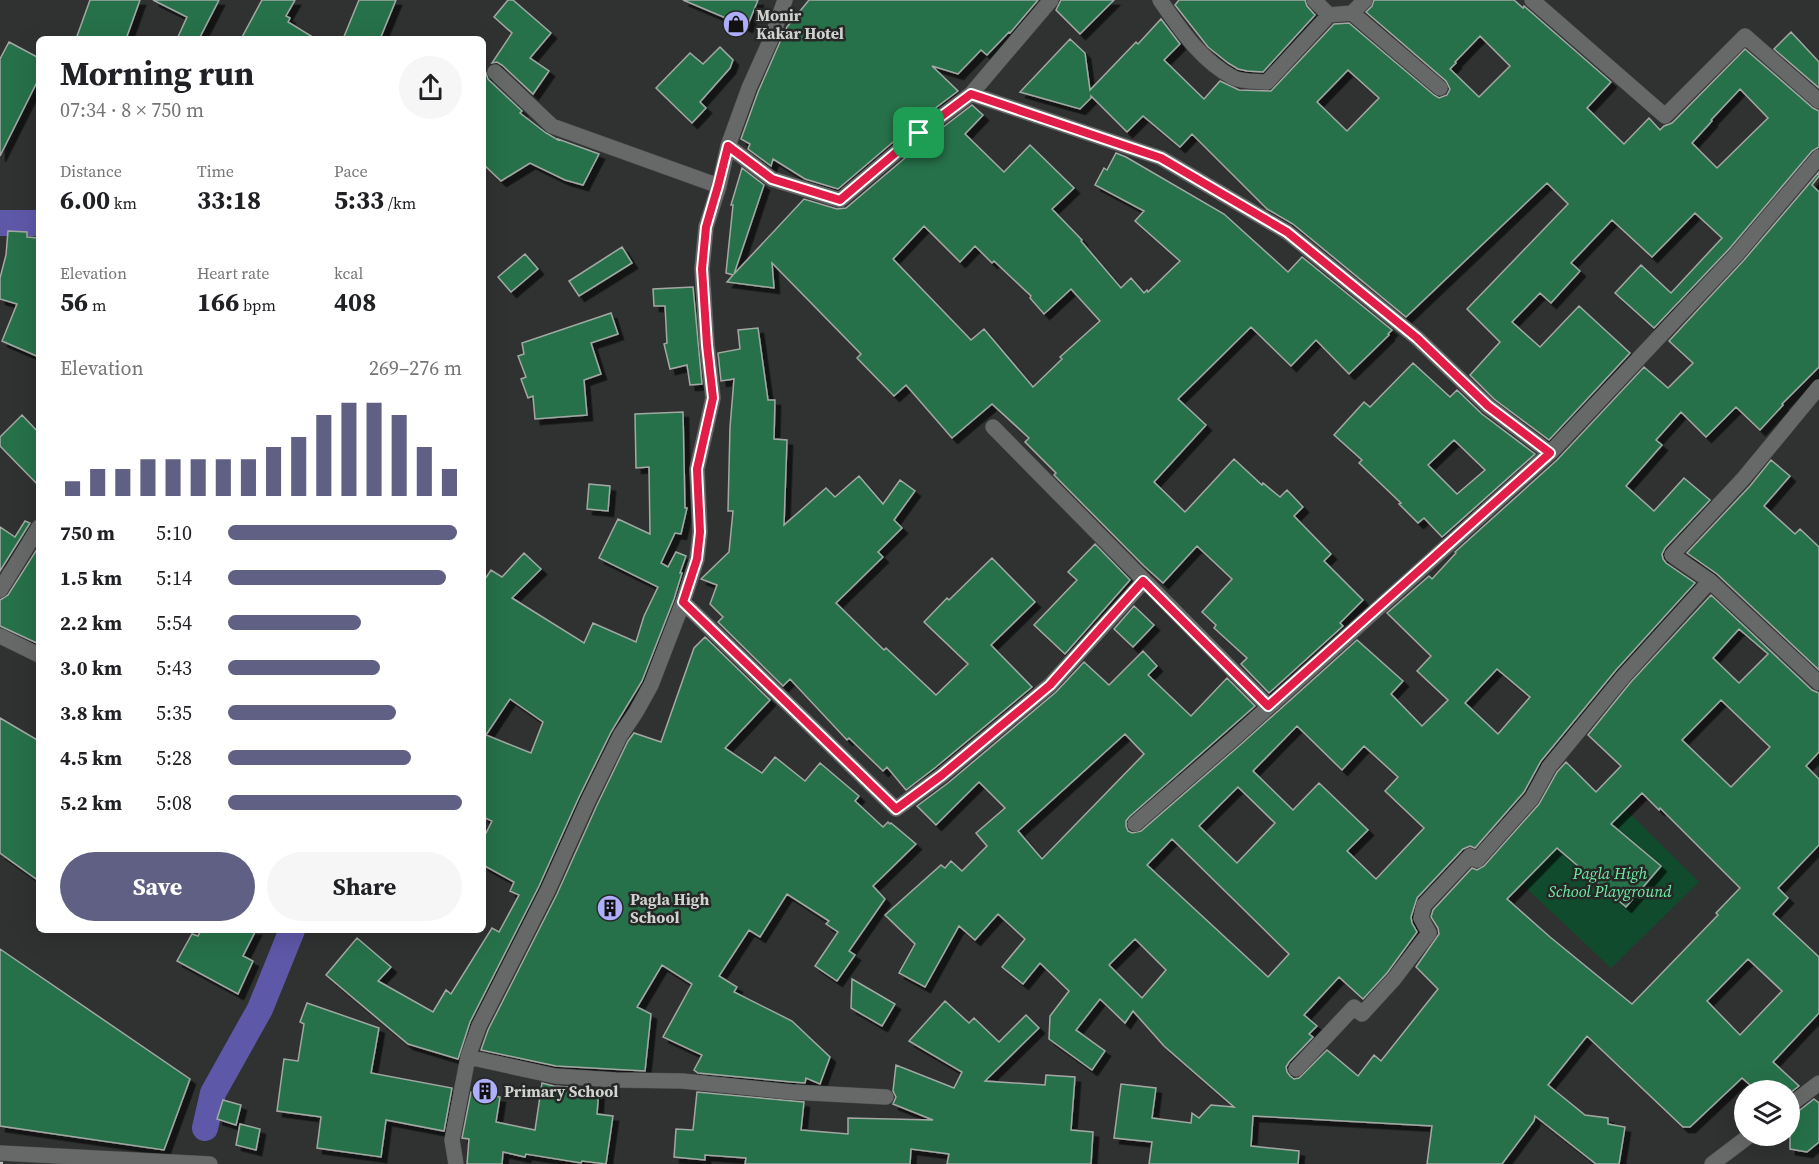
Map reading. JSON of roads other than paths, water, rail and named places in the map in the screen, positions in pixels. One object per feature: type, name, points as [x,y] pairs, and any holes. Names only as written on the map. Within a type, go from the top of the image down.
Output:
[{"type":"street","points":[[456,1164],[452,1140],[468,1057],[478,1026],[548,890],[620,736],[651,685],[697,559],[700,532],[697,469],[713,398],[702,269],[706,227],[728,146],[785,0]]},
{"type":"street","points":[[728,146],[772,179],[840,200],[919,133],[971,94],[1051,0]]},
{"type":"street","points":[[1160,0],[1182,32],[1206,59],[1236,79],[1267,82],[1329,15],[1352,13],[1365,0]]},
{"type":"street","points":[[1314,0],[1329,15]]},
{"type":"street","points":[[1532,0],[1665,116],[1745,36],[1819,101]]},
{"type":"street","points":[[1352,13],[1440,88]]},
{"type":"street","points":[[495,72],[552,126],[718,186]]},
{"type":"street","points":[[971,94],[1161,158],[1287,232],[1417,338],[1488,406],[1550,453]]},
{"type":"street","points":[[1135,824],[1233,739],[1550,453],[1737,254],[1819,157]]},
{"type":"street","points":[[1819,387],[1743,479],[1672,555],[1710,581],[1819,683]]},
{"type":"street","points":[[993,427],[1268,706]]},
{"type":"street","points":[[0,590],[36,532]]},
{"type":"street","points":[[683,602],[896,809],[942,775],[1050,685],[1143,581]]},
{"type":"street","points":[[1296,1069],[1354,1007],[1362,1014],[1394,979],[1429,933],[1421,918],[1424,905],[1470,856],[1477,860],[1532,798],[1549,767],[1578,731],[1623,677],[1710,581]]},
{"type":"street","points":[[0,636],[36,654]]},
{"type":"street","points":[[468,1057],[555,1076],[616,1080],[682,1080],[791,1092],[886,1097]]},
{"type":"street","points":[[1800,1097],[1819,1083]]},
{"type":"street","points":[[1712,1164],[1736,1146]]},
{"type":"street","points":[[0,1153],[210,1164]]},
{"type":"waterway","points":[[0,223],[36,223]]},
{"type":"waterway","points":[[205,1128],[213,1093],[260,1009],[291,933]]},
{"type":"railway","points":[[0,1164],[6,1164]]},
{"type":"place","name":"Monir Kakar Hotel","points":[[736,24]]},
{"type":"place","name":"Pagla High School","points":[[610,908]]},
{"type":"place","name":"Primary School","points":[[485,1091]]},
{"type":"park label","name":"Pagla High School Playground","points":[[1610,882]]}]
